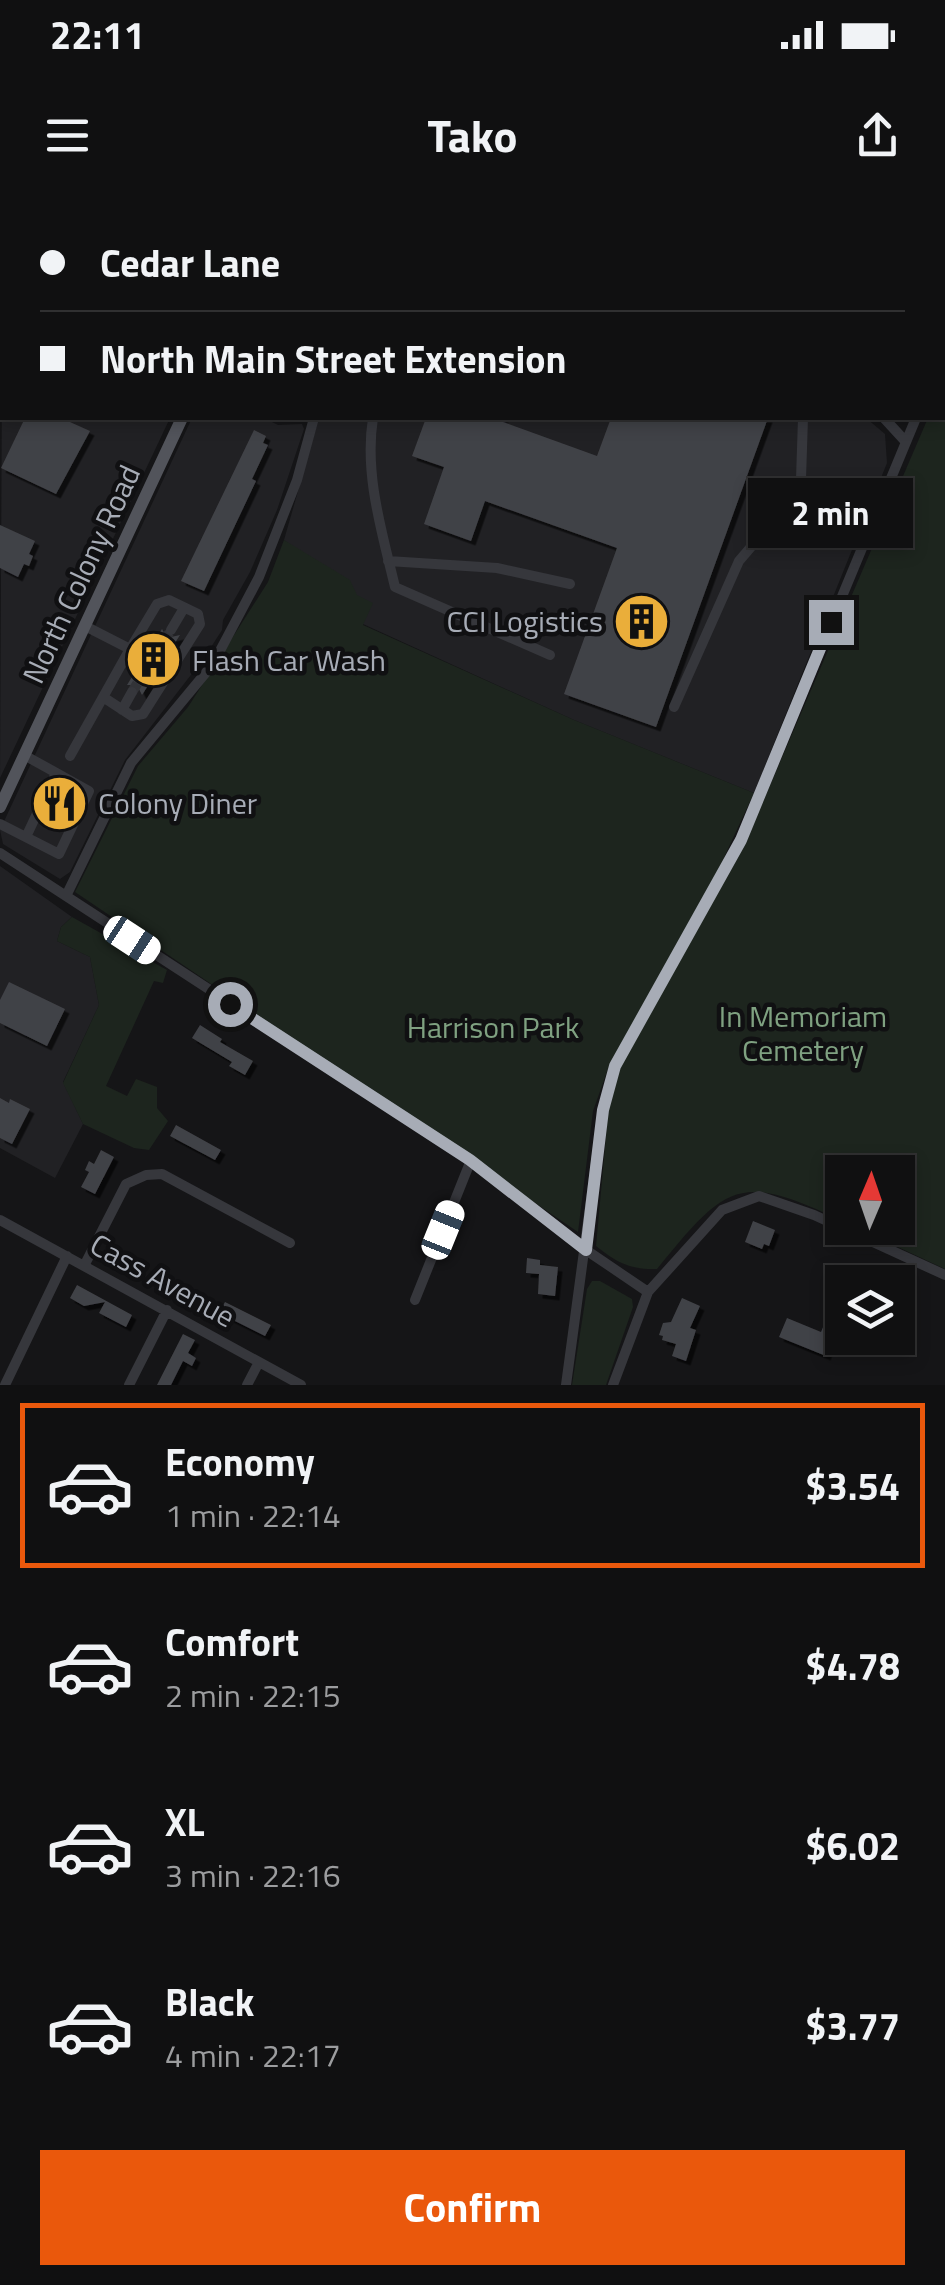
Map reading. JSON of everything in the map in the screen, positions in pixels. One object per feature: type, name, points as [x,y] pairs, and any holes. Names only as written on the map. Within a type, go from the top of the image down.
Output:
[{"type":"main road","name":"North Colony Road","points":[[0,807],[181,420]]},
{"type":"street","points":[[66,896],[131,763],[213,664],[259,577],[297,480],[313,420]]},
{"type":"street","points":[[373,420],[369,444],[377,510],[394,587],[550,655]]},
{"type":"street","points":[[674,707],[739,561],[786,506],[802,479],[803,420]]},
{"type":"street","points":[[886,420],[906,442]]},
{"type":"street","points":[[566,1385],[603,1110],[615,1066],[741,840],[915,420]]},
{"type":"street","points":[[388,561],[497,568],[570,584]]},
{"type":"street","points":[[70,756],[156,604],[169,600],[198,614],[200,624],[143,714],[132,716],[103,698]]},
{"type":"street","points":[[170,630],[184,608]]},
{"type":"street","points":[[84,626],[130,649]]},
{"type":"street","points":[[122,710],[132,692]]},
{"type":"street","points":[[0,824],[59,854],[88,791],[24,755]]},
{"type":"street","points":[[26,837],[56,773]]},
{"type":"street","points":[[0,853],[470,1160],[586,1250],[648,1292]]},
{"type":"street","points":[[415,1300],[470,1160]]},
{"type":"street","points":[[84,1266],[126,1184],[146,1175],[162,1174],[290,1243]]},
{"type":"street","points":[[614,1385],[648,1292],[722,1210],[759,1196],[814,1215],[945,1275]]},
{"type":"street","name":"Cass Avenue","points":[[0,1220],[301,1385]]},
{"type":"street","points":[[5,1385],[67,1256]]},
{"type":"street","points":[[129,1385],[166,1310]]},
{"type":"street","points":[[246,1385],[259,1362]]},
{"type":"shaded area","points":[[2,420],[169,420],[0,778]]},
{"type":"shaded area","points":[[191,420],[302,424],[304,429],[277,510],[250,572],[223,620],[222,630],[125,760],[70,872],[60,879],[3,844],[0,830]]},
{"type":"shaded area","points":[[318,420],[868,420],[885,434],[887,463],[754,793],[574,720],[363,624],[356,595],[284,540]]},
{"type":"shaded area","points":[[0,866],[72,917],[61,927],[57,941],[90,957],[99,1005],[63,1082],[83,1124],[55,1178],[0,1148]]},
{"type":"green space","name":"In Memoriam Cemetery","points":[[927,420],[945,420],[945,1269],[893,1245],[915,1245],[915,1155],[825,1155],[825,1213],[779,1196],[737,1194],[701,1218],[657,1269],[624,1264],[610,1256],[596,1246],[609,1103],[619,1069],[750,832]]},
{"type":"green space","name":"Harrison Park","points":[[284,540],[350,580],[357,595],[373,603],[363,625],[574,720],[754,793],[720,866],[609,1066],[593,1111],[578,1232],[75,892],[138,766],[188,707],[268,582]]},
{"type":"green space","points":[[72,917],[167,970],[163,983],[154,981],[106,1086],[127,1096],[136,1079],[157,1087],[157,1108],[168,1121],[149,1150],[134,1148],[83,1124],[63,1083],[99,1005],[90,957],[57,941],[61,927]]},
{"type":"green space","points":[[592,1281],[600,1281],[632,1299],[633,1307],[606,1385],[572,1385],[587,1289]]},
{"type":"building","points":[[24,420],[65,420],[90,431],[56,494],[1,468]]},
{"type":"building","name":"CCI Logistics","points":[[425,420],[504,420],[597,456],[610,420],[767,420],[656,727],[564,694],[617,548],[485,501],[471,541],[424,524],[444,467],[412,456]]},
{"type":"building","points":[[254,430],[266,436],[263,443],[268,445],[252,479],[256,481],[204,591],[181,581]]},
{"type":"building","points":[[0,525],[35,541],[29,566],[24,564],[18,577],[0,568]]},
{"type":"building","name":"Flash Car Wash","points":[[162,629],[167,638],[180,635],[142,695],[137,685],[127,685]]},
{"type":"building","name":"Colony Diner","points":[[60,785],[74,793],[59,826],[44,819]]},
{"type":"building","points":[[9,982],[65,1009],[47,1046],[0,1023],[0,1000]]},
{"type":"building","points":[[200,1025],[253,1061],[245,1075],[229,1066],[232,1062],[192,1038]]},
{"type":"building","points":[[0,1098],[30,1109],[12,1144],[0,1138]]},
{"type":"building","points":[[176,1125],[221,1150],[215,1160],[170,1136]]},
{"type":"building","points":[[101,1150],[114,1157],[95,1194],[81,1187],[89,1172],[85,1170],[89,1161],[94,1164]]},
{"type":"building","points":[[753,1221],[775,1230],[769,1246],[764,1244],[762,1249],[745,1242]]},
{"type":"building","points":[[527,1258],[540,1260],[540,1265],[558,1267],[555,1296],[538,1294],[539,1274],[526,1273]]},
{"type":"building","points":[[77,1285],[132,1315],[126,1327],[99,1313],[105,1302],[84,1306],[70,1298]]},
{"type":"building","points":[[682,1298],[700,1306],[690,1328],[696,1330],[686,1361],[672,1356],[676,1344],[662,1340],[659,1335],[663,1323],[671,1322]]},
{"type":"building","points":[[225,1302],[271,1325],[265,1336],[219,1313]]},
{"type":"building","points":[[787,1318],[821,1332],[825,1322],[826,1356],[779,1337]]},
{"type":"building","points":[[183,1334],[195,1340],[188,1353],[196,1358],[192,1366],[183,1361],[171,1385],[157,1385]]},
{"type":"tunnel","points":[[132,692],[171,630]]},
{"type":"place","name":"CCI Logistics","points":[[642,621]]},
{"type":"place","name":"Flash Car Wash","points":[[153,660]]},
{"type":"place","name":"Colony Diner","points":[[59,803]]},
{"type":"route","points":[[230,1004],[470,1160],[586,1250],[603,1110],[615,1066],[741,840],[831,622]]}]
